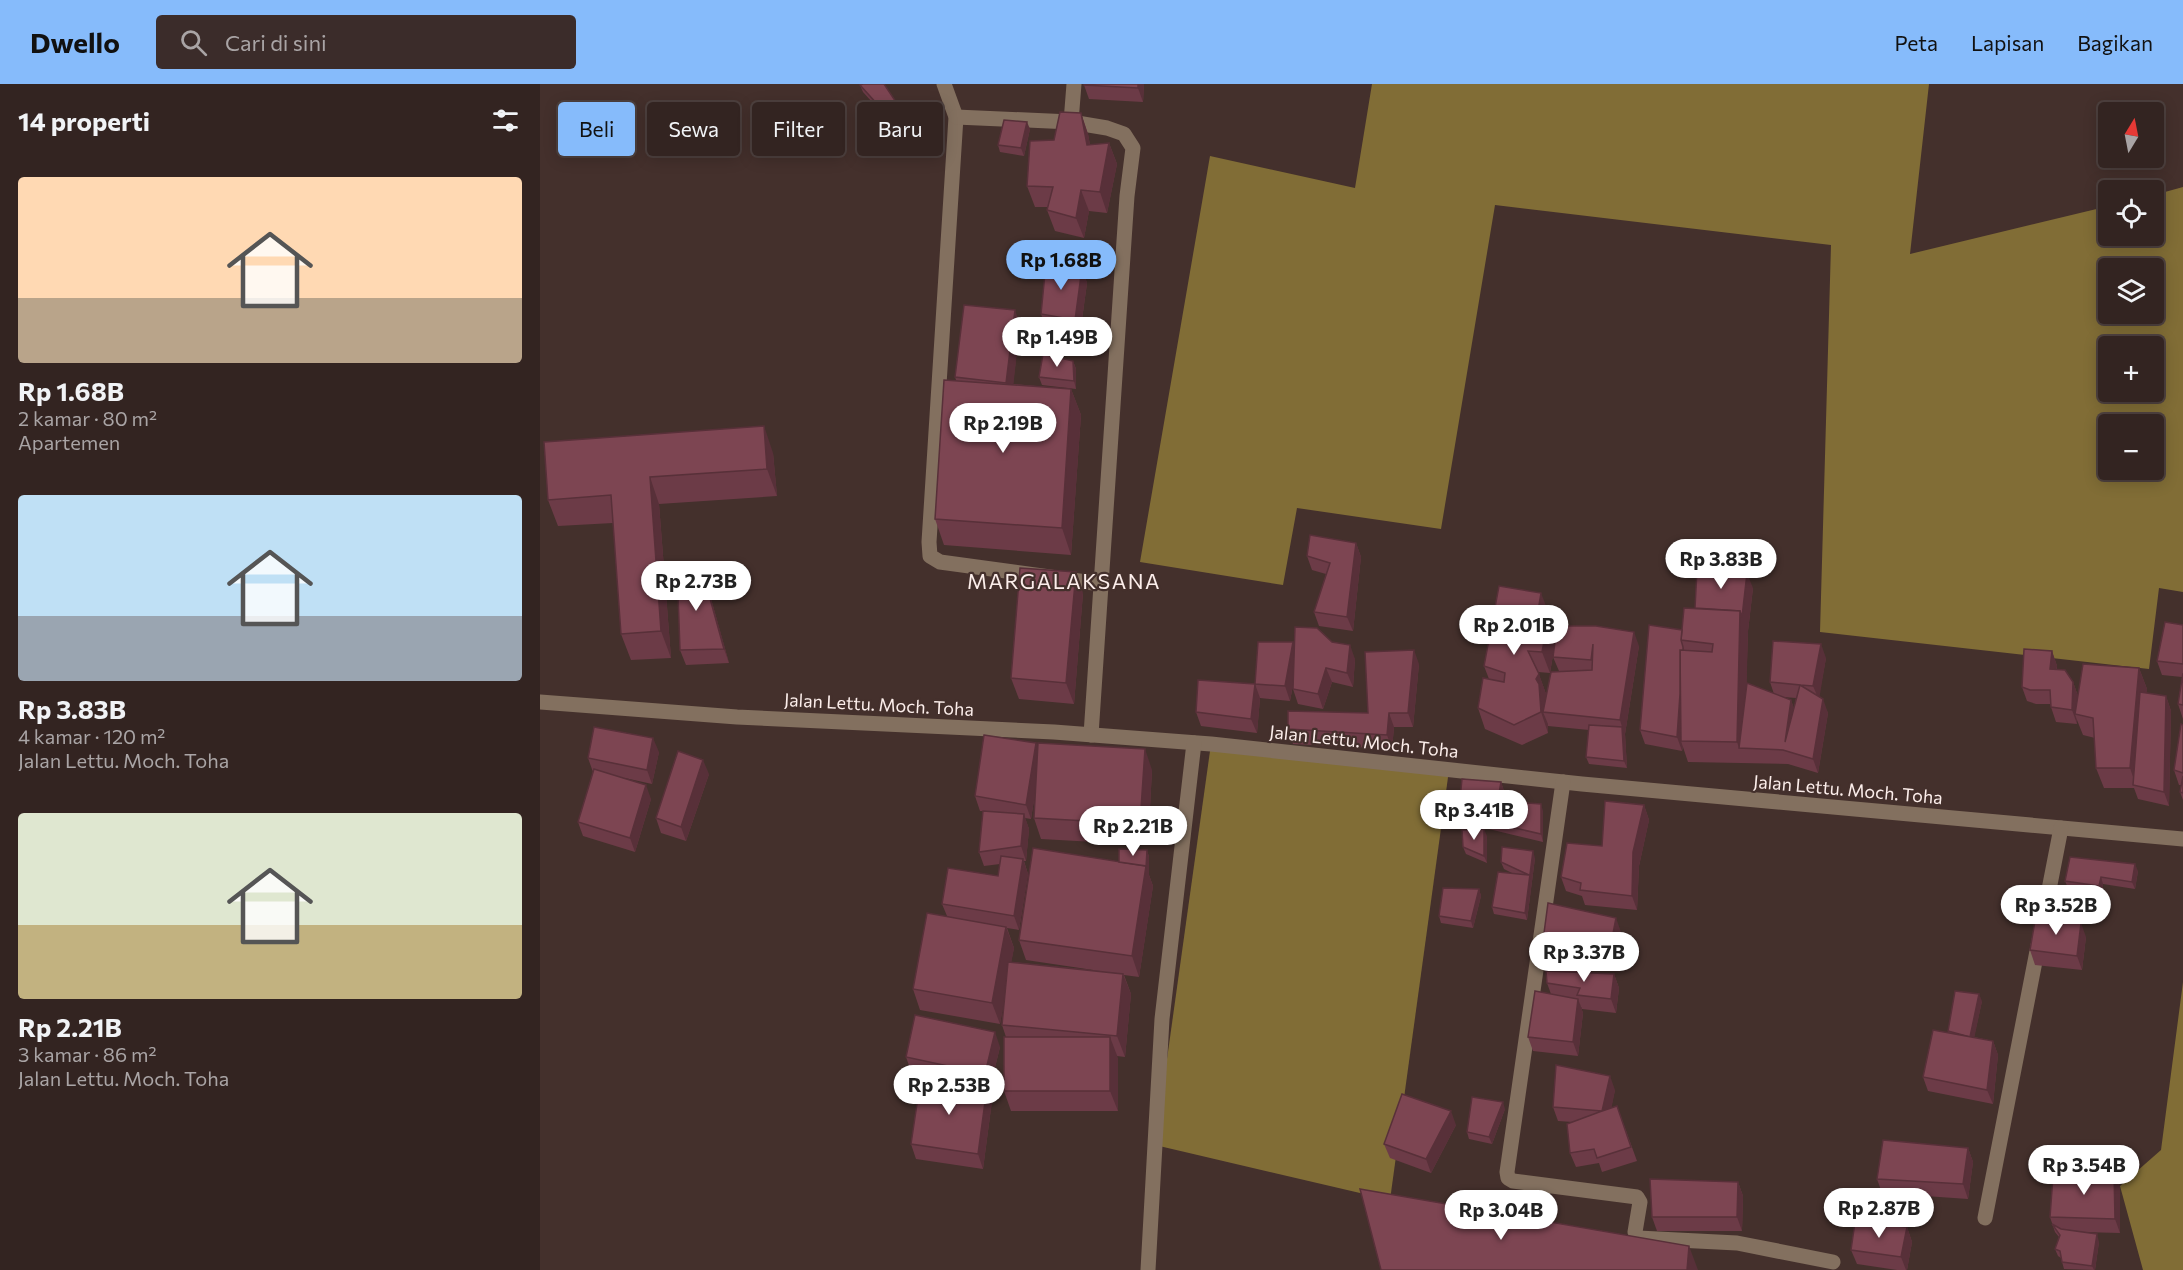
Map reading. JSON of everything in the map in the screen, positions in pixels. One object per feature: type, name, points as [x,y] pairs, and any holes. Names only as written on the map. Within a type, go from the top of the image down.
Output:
[{"type":"street","points":[[944,84],[956,117],[929,542],[930,556],[940,562],[1101,584]]},
{"type":"street","points":[[1071,122],[1074,84]]},
{"type":"street","points":[[956,117],[1071,122],[1107,128],[1124,134],[1133,148],[1127,196],[1091,735]]},
{"type":"street","name":"Jalan Lettu. Moch. Toha","points":[[540,702],[737,717],[1091,735],[1194,743],[1563,782],[2183,839]]},
{"type":"street","points":[[1148,1270],[1162,1019],[1194,743]]},
{"type":"street","points":[[1563,782],[1507,1172],[1508,1178],[1513,1181],[1637,1197],[1640,1202],[1635,1232],[1638,1238],[1737,1243],[1833,1262]]},
{"type":"street","points":[[1985,1218],[2061,828]]},
{"type":"shaded area","points":[[1372,84],[1929,84],[1910,254],[2098,209],[2098,246],[2164,246],[2164,192],[2183,187],[2183,592],[2159,588],[2149,669],[1820,632],[1831,245],[1495,205],[1441,529],[1297,508],[1283,585],[1140,562],[1210,156],[1355,188]]},
{"type":"shaded area","points":[[1211,744],[1449,770],[1390,1200],[1155,1145]]},
{"type":"shaded area","points":[[2183,982],[2183,1270],[2143,1270],[2120,1186],[2161,1150]]},
{"type":"building","points":[[884,84],[896,102],[875,102],[860,85]]},
{"type":"building","points":[[1138,84],[1138,88],[1084,85]]},
{"type":"building","points":[[1060,112],[1081,113],[1087,145],[1109,143],[1100,192],[1081,190],[1076,218],[1047,210],[1053,187],[1027,186],[1030,141],[1054,140]]},
{"type":"building","points":[[1004,120],[1027,122],[1021,148],[998,145]]},
{"type":"building","points":[[1046,263],[1082,268],[1075,320],[1041,314]]},
{"type":"building","points":[[964,305],[1015,310],[1006,383],[955,377]]},
{"type":"building","points":[[1043,354],[1073,361],[1074,381],[1039,377]]},
{"type":"building","points":[[944,380],[1071,389],[1062,528],[935,519]]},
{"type":"building","points":[[764,426],[767,469],[650,477],[661,631],[621,634],[611,495],[548,500],[544,442]]},
{"type":"building","points":[[1310,535],[1356,543],[1347,617],[1314,612],[1330,563],[1307,556]]},
{"type":"building","points":[[701,566],[724,649],[680,650],[677,567]]},
{"type":"building","points":[[1020,568],[1076,572],[1066,683],[1011,678]]},
{"type":"building","points":[[1697,570],[1747,573],[1742,617],[1740,611],[1695,608]]},
{"type":"building","points":[[1499,586],[1541,593],[1539,605],[1548,621],[1542,652],[1528,651],[1539,674],[1536,679],[1539,684],[1541,712],[1514,725],[1478,708],[1483,678],[1504,682],[1505,673],[1484,666]]},
{"type":"building","points":[[1684,608],[1740,611],[1737,742],[1681,741],[1680,650],[1712,652],[1713,644],[1681,640]]},
{"type":"building","points":[[2165,622],[2183,625],[2183,664],[2157,661]]},
{"type":"building","points":[[1649,625],[1682,630],[1683,650],[1680,650],[1677,737],[1640,730]]},
{"type":"building","points":[[1557,626],[1596,626],[1634,632],[1620,720],[1543,712],[1551,672],[1592,670],[1593,644],[1591,660],[1553,657]]},
{"type":"building","points":[[1295,627],[1317,628],[1332,642],[1350,645],[1347,673],[1326,668],[1318,694],[1293,689]]},
{"type":"building","points":[[1773,641],[1821,644],[1813,686],[1770,682]]},
{"type":"building","points":[[1258,642],[1293,642],[1285,686],[1255,684]]},
{"type":"building","points":[[2024,649],[2052,651],[2050,669],[2065,670],[2073,682],[2072,710],[2051,707],[2050,690],[2030,690],[2022,687]]},
{"type":"building","points":[[1414,650],[1408,713],[1389,713],[1387,735],[1288,729],[1288,711],[1368,713],[1365,652]]},
{"type":"building","points":[[2083,664],[2139,668],[2130,768],[2096,768],[2093,718],[2075,714]]},
{"type":"building","points":[[2183,673],[2183,705],[2178,704]]},
{"type":"building","points":[[1198,680],[1255,684],[1251,719],[1196,712]]},
{"type":"building","points":[[1747,683],[1791,700],[1785,742],[1800,685],[1823,699],[1813,759],[1783,750],[1739,748]]},
{"type":"building","points":[[2140,692],[2166,696],[2164,792],[2133,785]]},
{"type":"building","points":[[2181,724],[2183,725],[2183,773],[2174,770]]},
{"type":"building","points":[[1589,725],[1622,727],[1624,761],[1586,757]]},
{"type":"building","points":[[594,727],[653,738],[647,770],[588,758]]},
{"type":"building","points":[[984,735],[1036,743],[1026,805],[975,796]]},
{"type":"building","points":[[1038,743],[1145,749],[1140,824],[1034,818]]},
{"type":"building","points":[[678,751],[703,760],[681,827],[656,818]]},
{"type":"building","points":[[594,769],[646,785],[630,838],[578,822]]},
{"type":"building","points":[[2183,776],[2183,793],[2180,792]]},
{"type":"building","points":[[1462,779],[1501,782],[1495,817],[1459,809]]},
{"type":"building","points":[[1502,801],[1541,804],[1541,834],[1497,824]]},
{"type":"building","points":[[1605,801],[1644,805],[1633,852],[1632,896],[1580,890],[1581,883],[1561,877],[1567,843],[1602,846]]},
{"type":"building","points":[[983,811],[1024,814],[1021,846],[979,852]]},
{"type":"building","points":[[1484,829],[1484,856],[1463,847],[1462,830]]},
{"type":"building","points":[[1502,847],[1533,851],[1525,913],[1492,907],[1498,872],[1529,875],[1501,862]]},
{"type":"building","points":[[1033,848],[1146,866],[1132,956],[1019,940]]},
{"type":"building","points":[[1119,849],[1147,850],[1146,868],[1146,866],[1119,862]]},
{"type":"building","points":[[1001,856],[1023,859],[1014,916],[942,904],[948,868],[998,876]]},
{"type":"building","points":[[2070,857],[2135,864],[2132,882],[2101,877],[2099,886],[2065,881]]},
{"type":"building","points":[[1443,888],[1479,889],[1471,921],[1439,916]]},
{"type":"building","points":[[1548,903],[1616,918],[1610,949],[1586,944],[1583,936],[1544,933]]},
{"type":"building","points":[[927,913],[1006,927],[992,1003],[913,989]]},
{"type":"building","points":[[2036,915],[2081,923],[2077,956],[2030,950]]},
{"type":"building","points":[[1560,946],[1589,951],[1589,973],[1557,972]]},
{"type":"building","points":[[1008,962],[1123,974],[1117,1036],[1002,1025]]},
{"type":"building","points":[[1546,971],[1614,974],[1611,999],[1577,995],[1580,988],[1547,983]]},
{"type":"building","points":[[1535,991],[1578,999],[1573,1042],[1528,1037]]},
{"type":"building","points":[[1955,991],[1979,994],[1970,1037],[1948,1031]]},
{"type":"building","points":[[915,1015],[995,1032],[985,1074],[906,1057]]},
{"type":"building","points":[[1933,1030],[1993,1041],[1987,1090],[1923,1077]]},
{"type":"building","points":[[1004,1037],[1110,1037],[1110,1091],[1004,1091]]},
{"type":"building","points":[[1556,1065],[1610,1076],[1602,1111],[1553,1107]]},
{"type":"building","points":[[921,1077],[987,1087],[978,1154],[911,1144]]},
{"type":"building","points":[[1402,1094],[1451,1111],[1426,1159],[1384,1144]]},
{"type":"building","points":[[1472,1097],[1503,1102],[1489,1137],[1467,1132]]},
{"type":"building","points":[[1617,1106],[1631,1147],[1597,1158],[1594,1149],[1570,1153],[1567,1124]]},
{"type":"building","points":[[1883,1140],[1968,1148],[1963,1184],[1877,1179]]},
{"type":"building","points":[[2114,1172],[2115,1219],[2050,1217],[2053,1176]]},
{"type":"building","points":[[1650,1179],[1738,1182],[1737,1217],[1652,1217]]},
{"type":"building","points":[[1360,1189],[1689,1246],[1687,1270],[1381,1270]]},
{"type":"building","points":[[1855,1222],[1907,1227],[1901,1257],[1851,1250]]},
{"type":"building","points":[[2052,1224],[2061,1229],[2097,1234],[2092,1266],[2062,1262],[2060,1251],[2055,1249],[2060,1235]]},
{"type":"district","name":"MARGALAKSANA","points":[[1064,580]]}]
